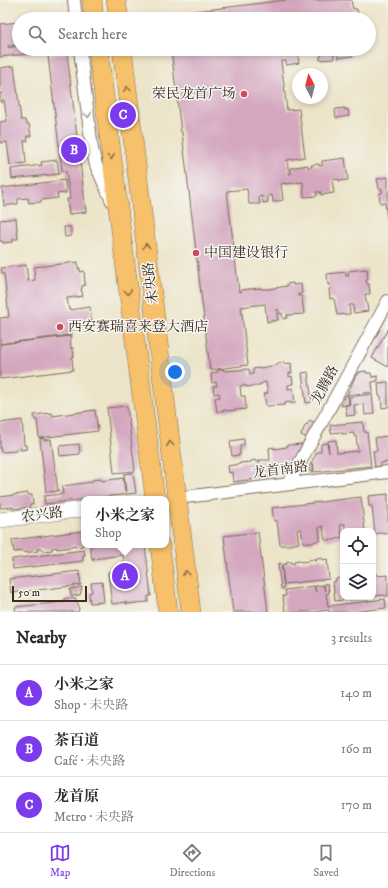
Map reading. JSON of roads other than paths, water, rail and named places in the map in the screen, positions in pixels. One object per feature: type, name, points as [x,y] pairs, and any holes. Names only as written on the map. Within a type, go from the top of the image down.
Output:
[{"type":"main road","points":[[92,0],[93,12]]},
{"type":"main road","points":[[116,0],[118,12]]},
{"type":"main road","name":"未央路","points":[[99,56],[155,496]]},
{"type":"main road","name":"未央路","points":[[123,56],[171,499],[192,612]]},
{"type":"main road","points":[[160,548],[168,612]]},
{"type":"street","points":[[74,0],[75,12]]},
{"type":"street","points":[[81,56],[92,149],[96,165],[110,196],[120,225]]},
{"type":"street","name":"龙腾路","points":[[288,484],[388,300]]},
{"type":"street","name":"龙首南路","points":[[171,499],[388,472]]},
{"type":"street","name":"农兴路","points":[[0,520],[81,509]]},
{"type":"place","name":"荣民龙首广场","points":[[244,94]]},
{"type":"place","name":"龙首原","points":[[123,115]]},
{"type":"place","name":"茶百道","points":[[74,150]]},
{"type":"place","name":"中国建设银行","points":[[196,253]]},
{"type":"place","name":"西安赛瑞喜来登大酒店","points":[[60,327]]},
{"type":"place","name":"小米之家","points":[[125,576]]}]
